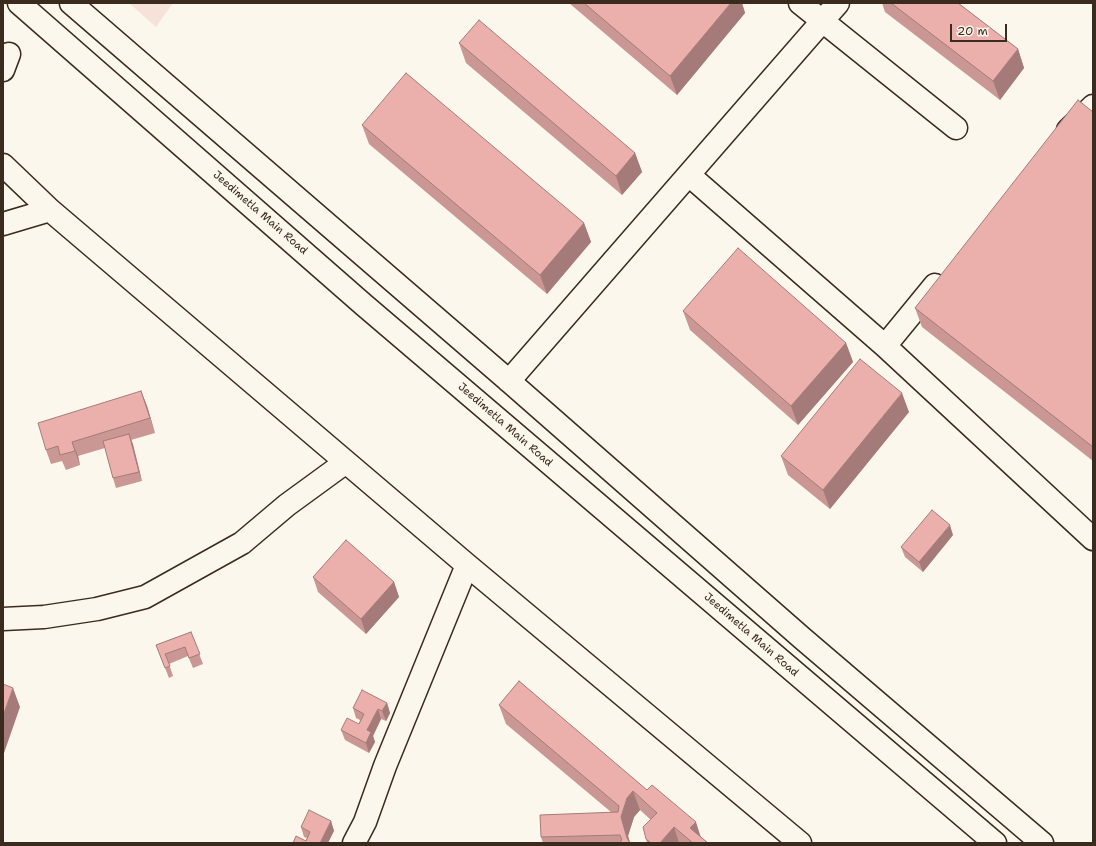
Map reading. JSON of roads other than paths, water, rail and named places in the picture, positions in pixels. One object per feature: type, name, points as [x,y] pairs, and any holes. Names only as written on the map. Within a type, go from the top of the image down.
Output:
[{"type":"main road","name":"Jeedimetla Main Road","points":[[18,3],[370,310],[995,843]]},
{"type":"main road","points":[[71,3],[510,381],[802,638],[1042,843]]},
{"type":"main road","points":[[800,3],[956,128]]},
{"type":"main road","points":[[510,381],[838,3]]},
{"type":"main road","points":[[1053,144],[1093,106]]},
{"type":"main road","points":[[3,164],[50,210],[467,565],[800,843]]},
{"type":"main road","points":[[689,175],[885,346],[1093,539]]},
{"type":"main road","points":[[3,224],[50,210]]},
{"type":"main road","points":[[885,346],[948,269]]},
{"type":"main road","points":[[3,619],[44,617],[97,609],[145,597],[242,543],[287,505],[346,462]]},
{"type":"main road","points":[[354,843],[365,822],[385,766],[467,565]]}]
